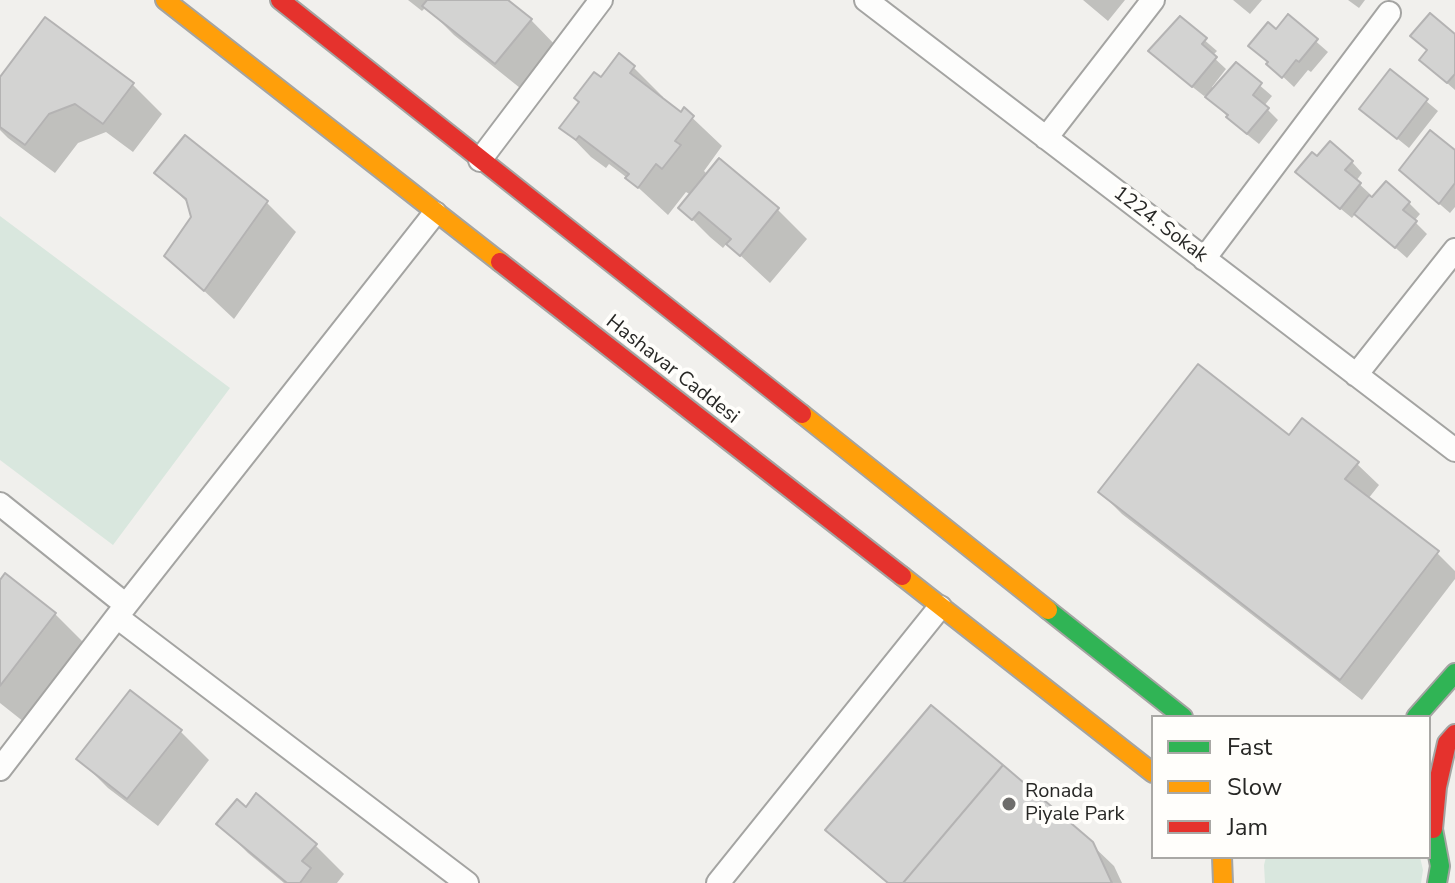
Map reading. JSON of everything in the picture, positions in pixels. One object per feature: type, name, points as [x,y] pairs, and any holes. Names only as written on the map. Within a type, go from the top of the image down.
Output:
[{"type":"main road","name":"Hashavar Caddesi","points":[[165,0],[1151,771]]},
{"type":"main road","points":[[280,0],[1180,715]]},
{"type":"main road","points":[[1418,715],[1455,673]]},
{"type":"main road","points":[[1440,877],[1431,825],[1447,743],[1455,734]]},
{"type":"main road","points":[[1221,859],[1223,883]]},
{"type":"street","points":[[480,160],[601,0]]},
{"type":"street","points":[[1046,138],[1153,0]]},
{"type":"street","name":"1224. Sokak","points":[[872,2],[1455,450]]},
{"type":"street","points":[[1204,259],[1389,13]]},
{"type":"street","points":[[0,769],[435,213]]},
{"type":"street","points":[[1356,375],[1455,250]]},
{"type":"street","points":[[0,504],[121,611],[467,883]]},
{"type":"street","points":[[718,883],[940,607]]},
{"type":"shaded area","points":[[0,216],[230,388],[113,545],[0,460]]},
{"type":"shaded area","points":[[1266,859],[1420,859],[1423,870],[1421,883],[1265,883]]},
{"type":"building","points":[[427,0],[508,0],[532,19],[495,64],[422,6]]},
{"type":"building","points":[[1430,13],[1455,34],[1455,74],[1447,83],[1419,60],[1427,50],[1410,36]]},
{"type":"building","points":[[1288,14],[1318,39],[1282,78],[1248,46],[1268,22],[1276,29]]},
{"type":"building","points":[[1180,16],[1207,38],[1202,44],[1217,57],[1192,87],[1148,51]]},
{"type":"building","points":[[45,17],[134,83],[103,124],[75,104],[49,114],[25,145],[0,127],[0,77]]},
{"type":"building","points":[[619,53],[635,66],[630,73],[681,112],[684,107],[694,116],[675,141],[681,145],[662,169],[656,164],[638,188],[625,178],[629,174],[579,136],[576,140],[559,128],[579,102],[574,98],[594,72],[601,77]]},
{"type":"building","points":[[1236,62],[1262,83],[1253,95],[1269,108],[1247,134],[1205,97]]},
{"type":"building","points":[[1390,69],[1428,99],[1397,139],[1359,109]]},
{"type":"building","points":[[1430,130],[1455,150],[1455,183],[1439,204],[1399,170]]},
{"type":"building","points":[[185,135],[268,201],[204,291],[164,256],[191,217],[186,199],[154,173]]},
{"type":"building","points":[[1330,141],[1353,161],[1345,170],[1361,183],[1340,209],[1295,172],[1312,152],[1317,156]]},
{"type":"building","points":[[719,158],[779,208],[740,256],[726,244],[731,239],[699,212],[692,220],[678,208]]},
{"type":"building","points":[[1386,181],[1410,202],[1403,210],[1417,221],[1395,248],[1354,214],[1369,195],[1372,197]]},
{"type":"building","points":[[1198,364],[1289,435],[1302,418],[1359,462],[1345,479],[1439,551],[1340,680],[1098,492]]},
{"type":"building","points":[[5,573],[56,613],[0,686],[0,580]]},
{"type":"building","points":[[130,690],[182,730],[127,799],[76,759]]},
{"type":"building","points":[[931,705],[1003,765],[903,883],[888,883],[825,830]]},
{"type":"building","name":"Ronada Piyale Park","points":[[1003,765],[1093,842],[1112,883],[903,883]]},
{"type":"building","points":[[256,793],[317,844],[302,861],[311,868],[300,883],[287,883],[216,824],[237,799],[246,807]]},
{"type":"traffic: fast","points":[[1048,610],[1180,715]]},
{"type":"traffic: fast","points":[[1418,715],[1455,673]]},
{"type":"traffic: fast","points":[[1431,826],[1440,866],[1437,883]]},
{"type":"traffic: slow","points":[[165,0],[500,262]]},
{"type":"traffic: slow","points":[[802,414],[1048,610]]},
{"type":"traffic: slow","points":[[902,576],[1151,771]]},
{"type":"traffic: slow","points":[[1222,859],[1223,883]]},
{"type":"traffic: jam","points":[[280,0],[802,414]]},
{"type":"traffic: jam","points":[[500,262],[902,576]]},
{"type":"traffic: jam","points":[[1433,829],[1437,787],[1447,743],[1455,734]]},
{"type":"place","name":"Ronada Piyale Park","points":[[1009,804]]}]
